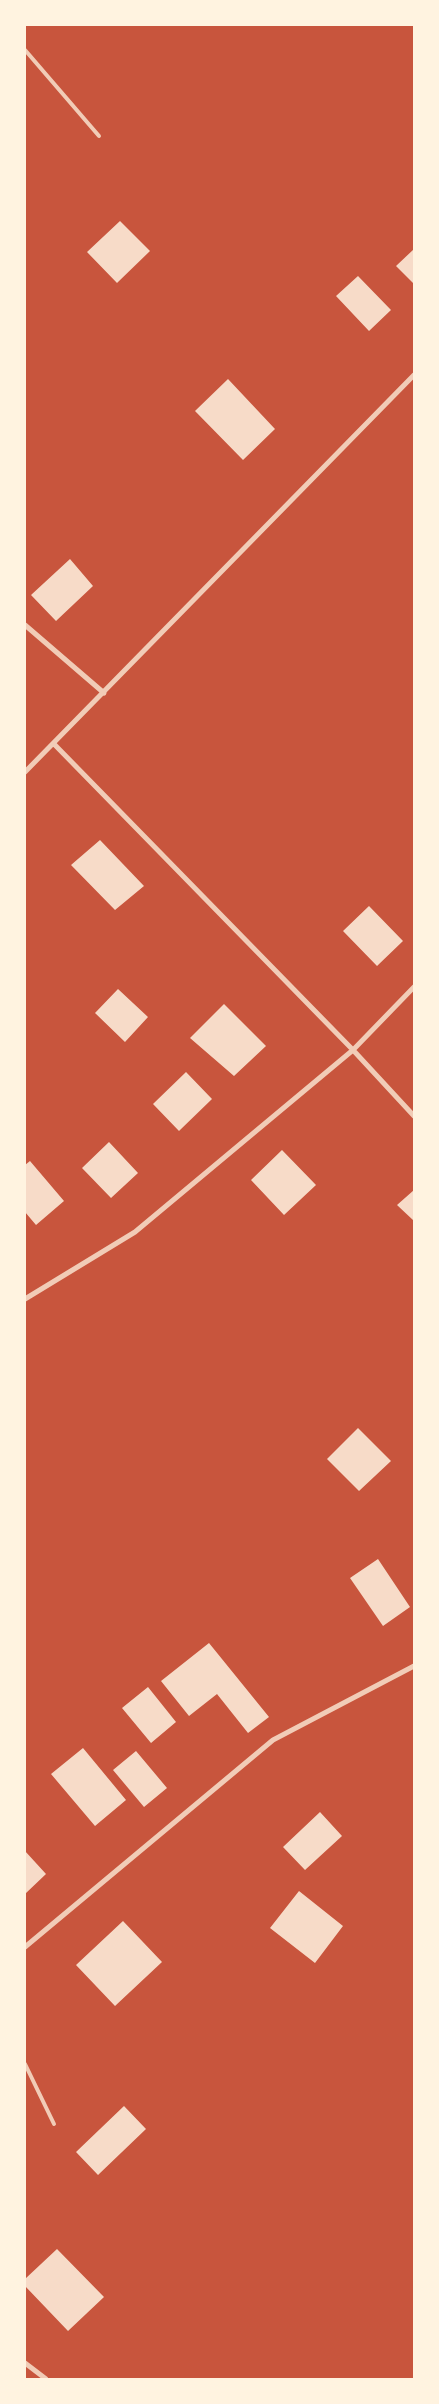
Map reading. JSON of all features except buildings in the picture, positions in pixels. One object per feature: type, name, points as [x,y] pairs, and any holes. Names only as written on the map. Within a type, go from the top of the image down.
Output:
[{"type":"street","points":[[25,772],[414,375]]},
{"type":"street","points":[[25,625],[104,693]]},
{"type":"street","points":[[54,744],[353,1050],[414,1116]]},
{"type":"street","points":[[25,1299],[135,1232],[353,1050],[414,987]]},
{"type":"street","points":[[25,1947],[273,1740],[414,1666]]},
{"type":"street","points":[[25,2363],[46,2379]]},
{"type":"lane","points":[[25,50],[99,136]]},
{"type":"lane","points":[[25,2064],[54,2124]]}]
